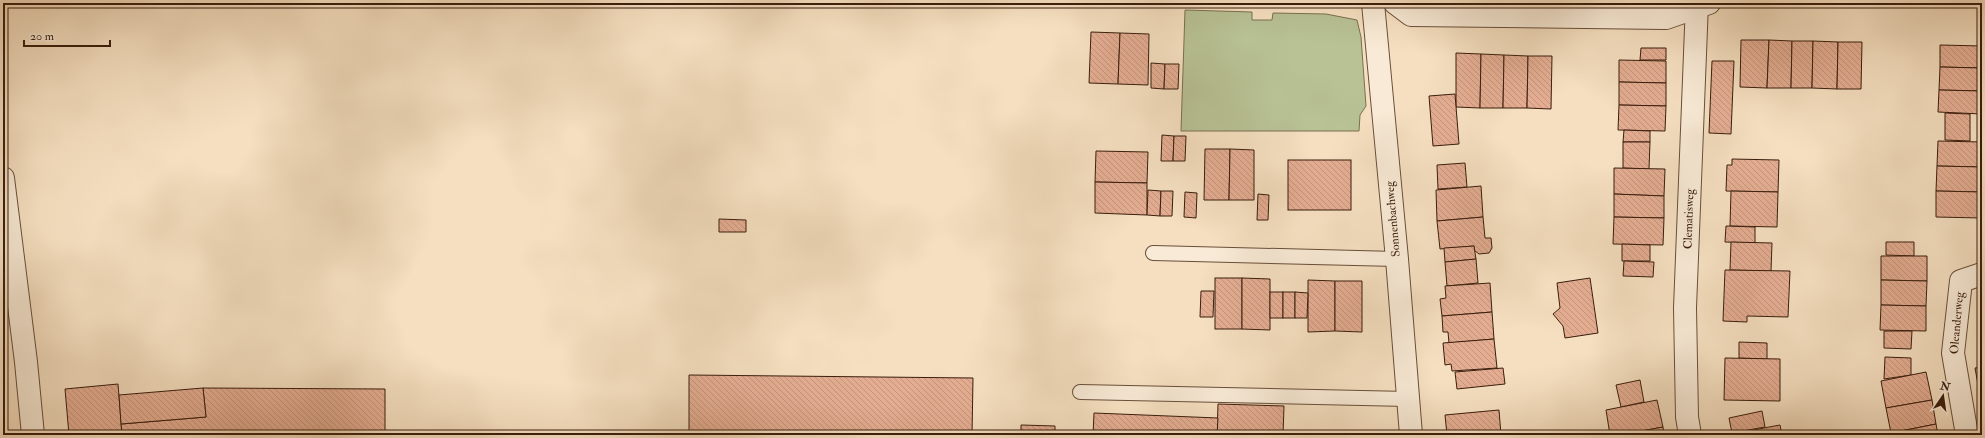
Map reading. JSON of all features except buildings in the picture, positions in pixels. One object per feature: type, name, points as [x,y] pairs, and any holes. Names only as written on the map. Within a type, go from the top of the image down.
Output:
[{"type":"street","name":"Sonnenbachweg","points":[[1373,3],[1397,259],[1411,435]]},
{"type":"street","points":[[1396,3],[1411,14],[1419,15],[1666,18],[1701,5]]},
{"type":"street","name":"Clematisweg","points":[[1690,435],[1687,417],[1685,308],[1701,5]]},
{"type":"street","points":[[3,178],[26,362],[33,435]]},
{"type":"street","name":"Oleanderweg","points":[[1967,435],[1953,353],[1961,281],[1982,274]]},
{"type":"lane","points":[[1153,253],[1397,259]]},
{"type":"lane","points":[[1080,392],[1408,399]]},
{"type":"green space","points":[[1185,10],[1252,12],[1252,20],[1272,20],[1273,13],[1326,14],[1357,20],[1361,37],[1366,106],[1360,115],[1359,131],[1181,131]]}]
